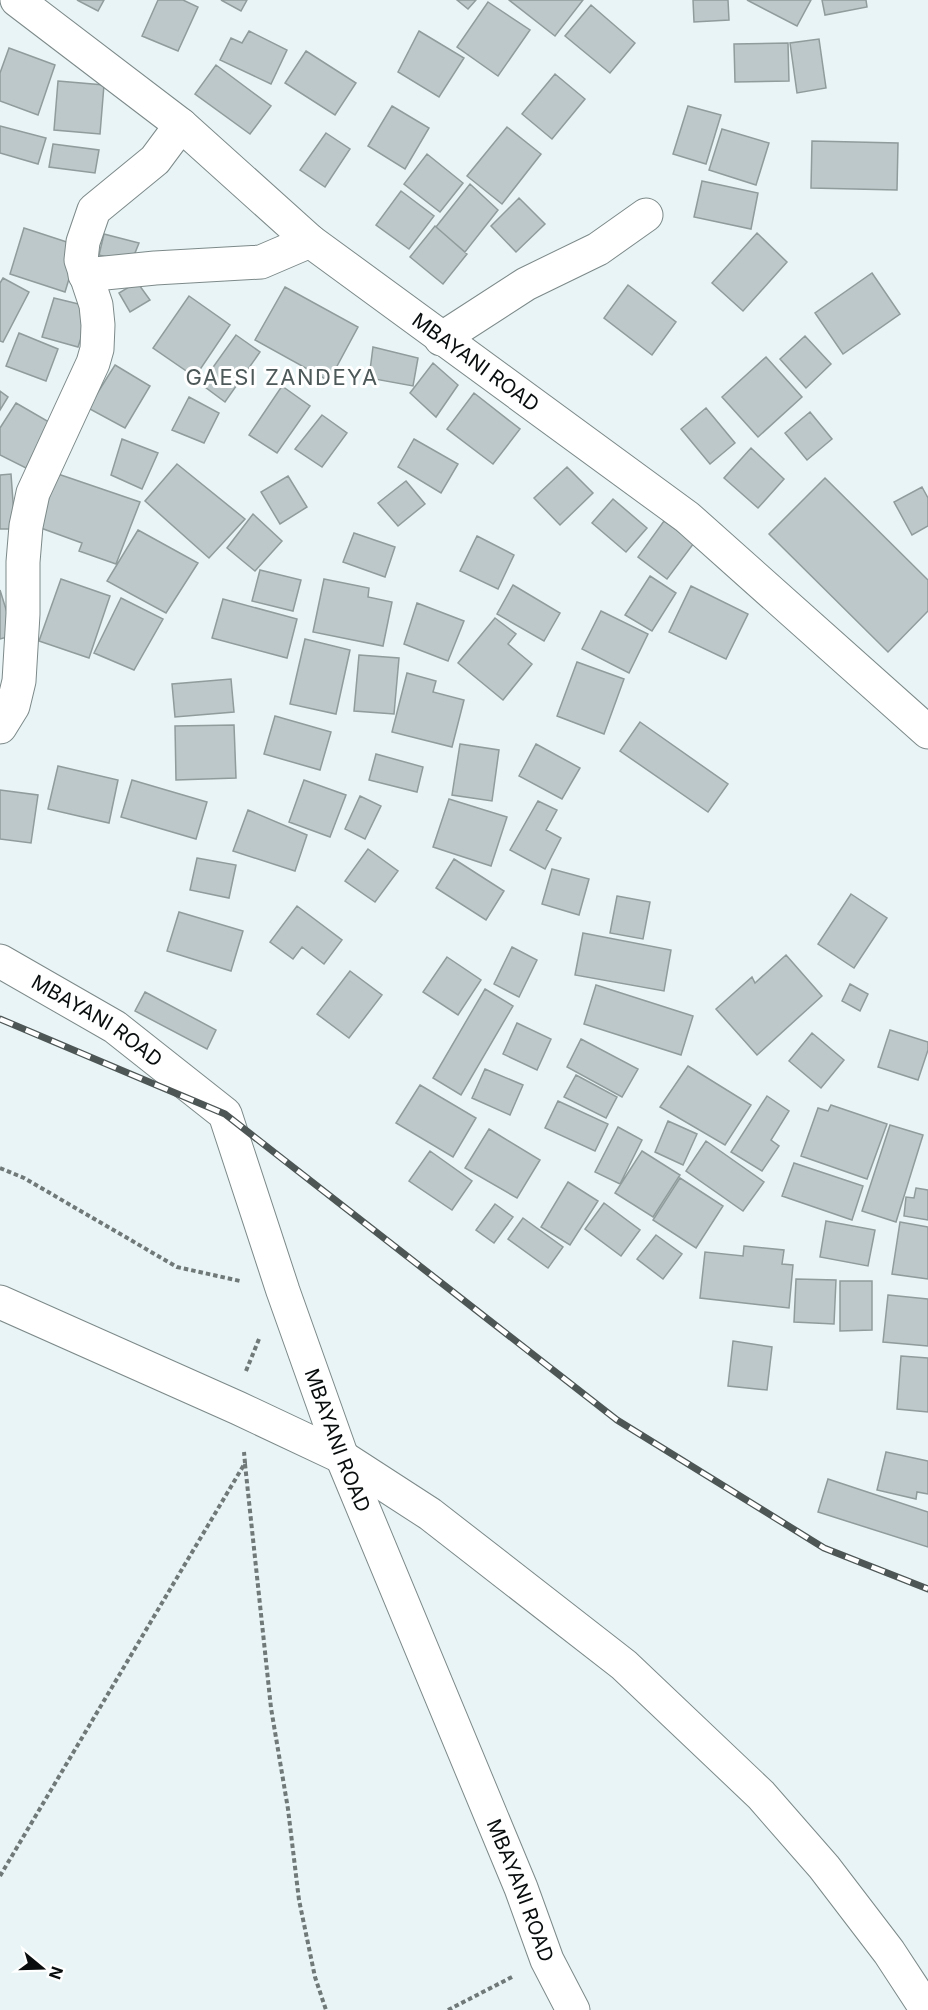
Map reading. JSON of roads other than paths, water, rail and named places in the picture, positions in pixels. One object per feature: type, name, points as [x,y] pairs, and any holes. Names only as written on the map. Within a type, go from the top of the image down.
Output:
[{"type":"street","name":"MBAYANI ROAD","points":[[17,0],[182,125],[310,241],[687,518],[928,732]]},
{"type":"street","points":[[0,727],[14,706],[19,681],[23,562],[26,526],[33,494],[93,363],[97,349],[96,305],[81,260],[83,242],[94,210],[156,160],[182,125]]},
{"type":"street","points":[[441,339],[526,284],[598,249],[646,215]]},
{"type":"street","points":[[85,275],[155,268],[261,262],[310,241]]},
{"type":"street","name":"MBAYANI ROAD","points":[[0,961],[116,1027],[225,1113],[283,1291],[342,1457],[516,1876],[547,1960],[573,2010]]},
{"type":"street","points":[[0,1302],[342,1457],[430,1514],[624,1665],[761,1795],[824,1867],[889,1952],[927,2010]]},
{"type":"railway","points":[[0,1019],[225,1114],[617,1420],[824,1548],[928,1589]]},
{"type":"district","name":"GAESI ZANDEYA","points":[[282,377]]}]
